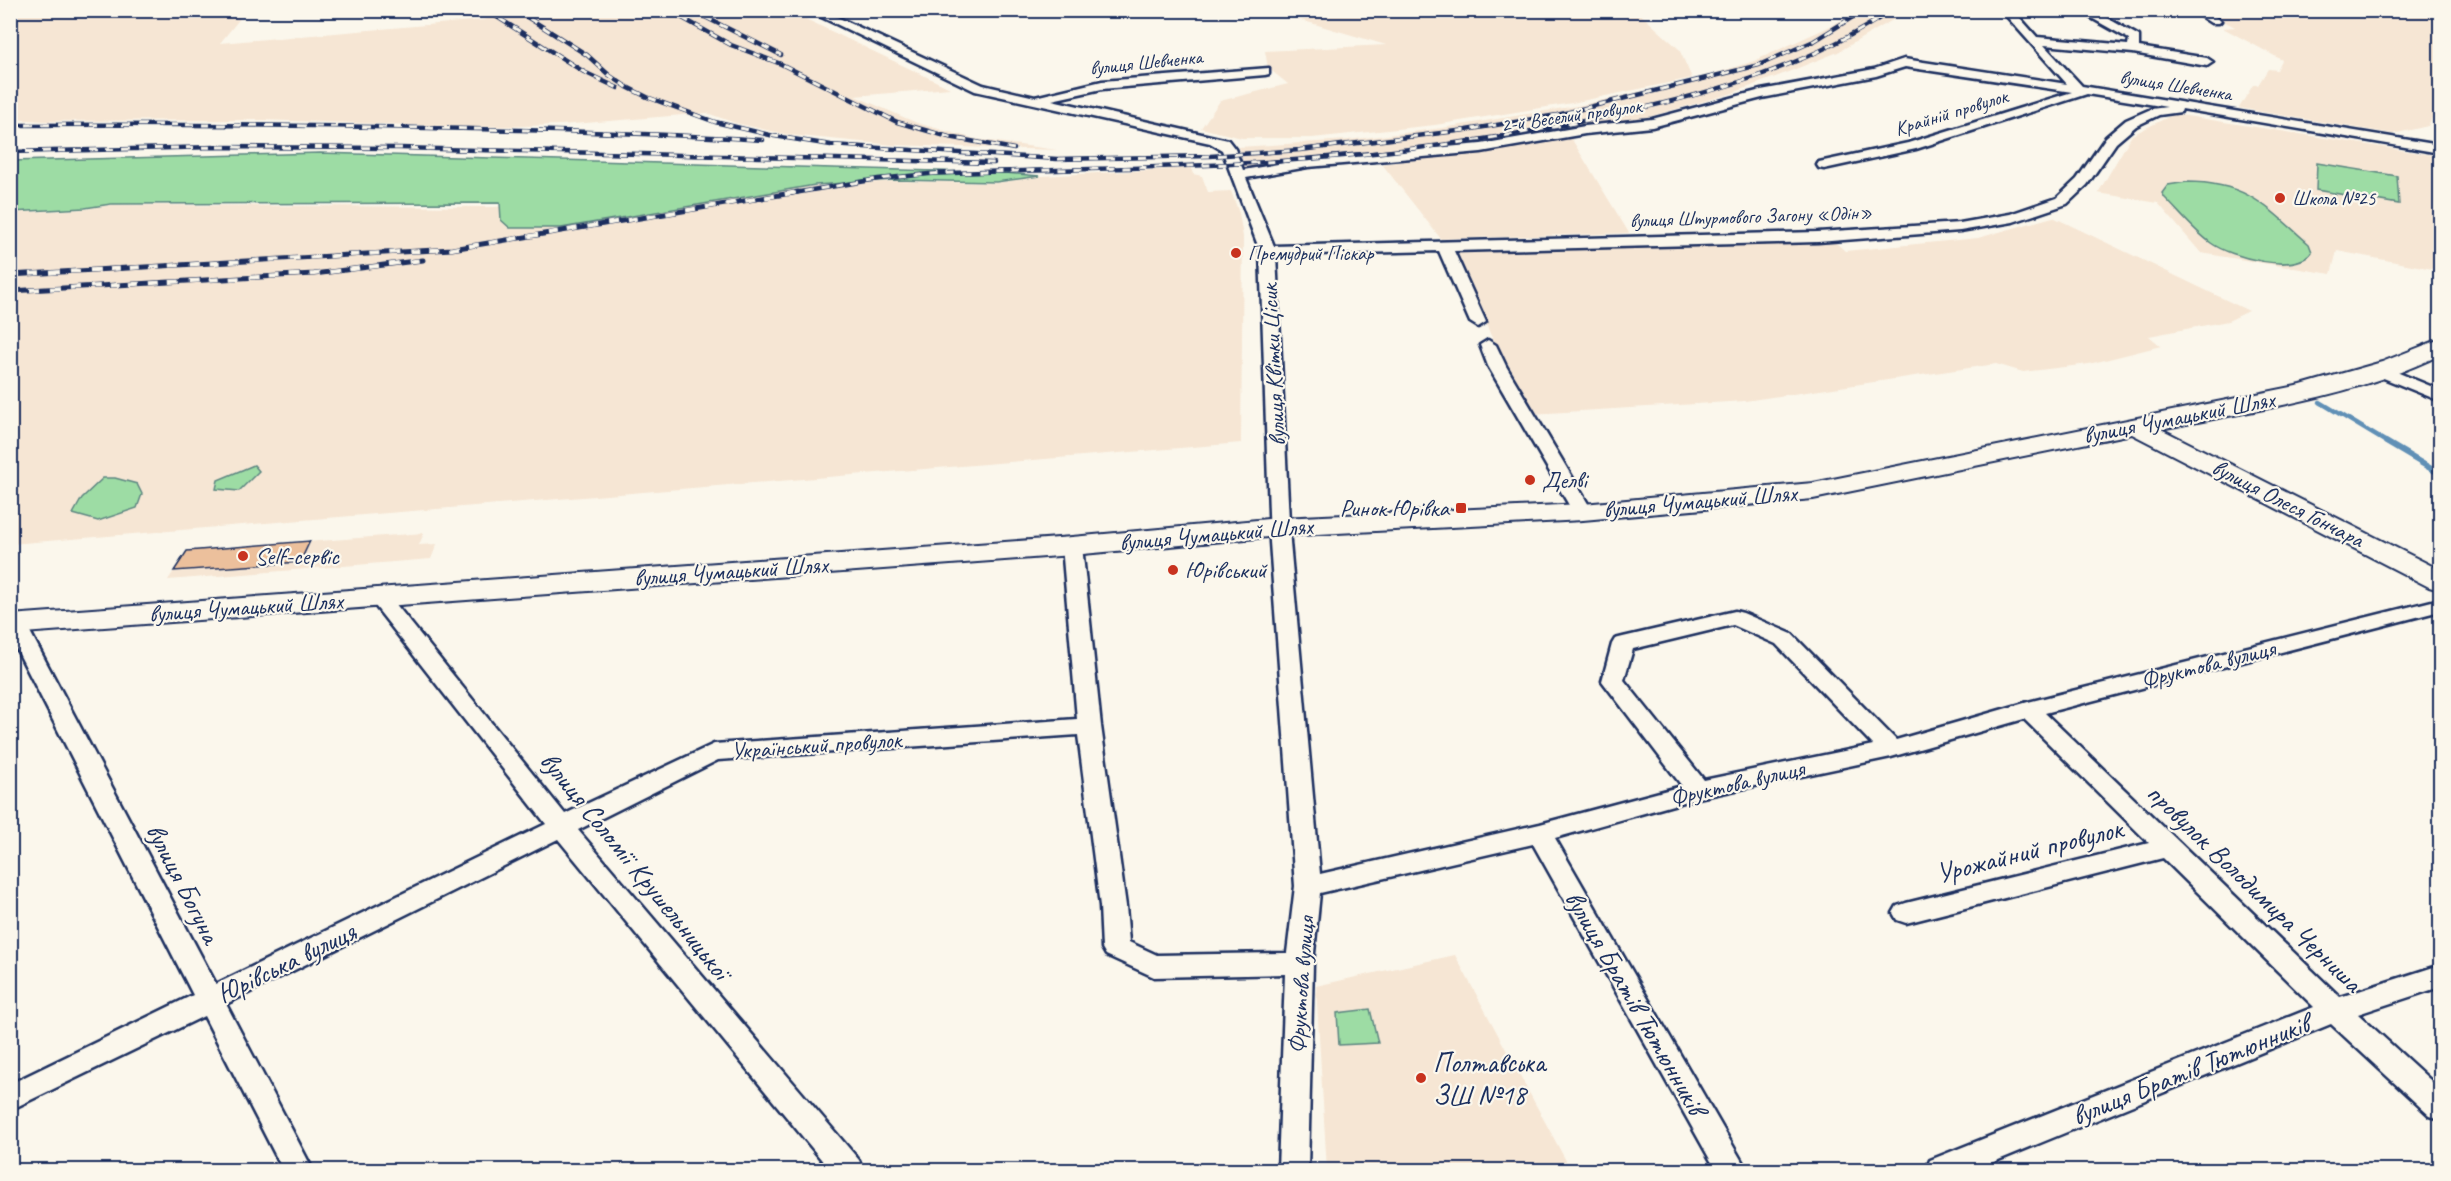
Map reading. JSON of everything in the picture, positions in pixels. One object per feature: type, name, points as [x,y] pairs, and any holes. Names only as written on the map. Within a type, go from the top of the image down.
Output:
[{"type":"main road","name":"вулиця Чумацький Шлях","points":[[13,625],[1072,546],[1280,527],[1583,512],[1813,491],[2304,392],[2382,371],[2411,361],[2440,346]]},
{"type":"main road","name":"вулиця Олеся Гончара","points":[[2136,426],[2440,581]]},
{"type":"street","name":"вулиця Квітки Цісик","points":[[812,10],[955,79],[979,88],[1219,141],[1228,149],[1268,251],[1280,527],[1308,886]]},
{"type":"street","points":[[2006,10],[2032,40],[2084,90]]},
{"type":"street","points":[[2196,10],[2215,21]]},
{"type":"street","points":[[2085,11],[2135,38],[2133,49]]},
{"type":"street","points":[[2032,40],[2133,49],[2207,62]]},
{"type":"street","name":"вулиця Шевченка","points":[[1904,63],[2195,107],[2440,149]]},
{"type":"street","name":"2-й Веселий провулок","points":[[1238,175],[1308,163],[1481,148],[1585,130],[1652,123],[1761,94],[1876,72],[1904,63]]},
{"type":"street","name":"вулиця Шевченка","points":[[1033,101],[1102,85],[1265,71]]},
{"type":"street","name":"Крайній провулок","points":[[1824,165],[1911,146],[2084,90]]},
{"type":"street","name":"вулиця Штурмового Загону «Одін»","points":[[1268,251],[1818,237],[1960,227],[2013,218],[2062,201],[2082,182],[2111,140],[2131,123],[2157,112],[2195,107]]},
{"type":"street","points":[[1445,247],[1478,322]]},
{"type":"street","points":[[1488,345],[1497,366],[1583,512]]},
{"type":"street","points":[[2382,371],[2440,396]]},
{"type":"street","points":[[1072,546],[1089,726],[1113,906],[1116,948],[1154,966],[1299,963]]},
{"type":"street","name":"вулиця Соломії Крушельницької","points":[[379,597],[560,825],[848,1170]]},
{"type":"street","name":"Фруктова вулиця","points":[[1293,1170],[1299,963],[1308,886],[1540,833],[1698,790],[1891,749],[2028,710],[2440,605]]},
{"type":"street","points":[[1698,790],[1613,681],[1623,644],[1735,618],[1785,639],[1891,749]]},
{"type":"street","name":"вулиця Богуна","points":[[13,625],[298,1170]]},
{"type":"street","name":"провулок Володимира Черниша","points":[[2028,710],[2335,1010],[2440,1107]]},
{"type":"street","name":"Український провулок","points":[[560,825],[714,752],[1089,726]]},
{"type":"street","name":"Юрівська вулиця","points":[[10,1098],[560,825]]},
{"type":"street","name":"вулиця Братів Тютюнників","points":[[1540,833],[1732,1170]]},
{"type":"street","name":"Урожайний провулок","points":[[1906,913],[2169,847]]},
{"type":"street","name":"вулиця Братів Тютюнників","points":[[1941,1170],[2335,1010],[2440,976]]},
{"type":"shaded area","points":[[10,11],[246,11],[220,43],[483,20],[503,13],[499,11],[789,11],[950,88],[855,96],[917,123],[975,139],[1057,150],[893,145],[789,135],[735,123],[707,113],[561,125],[476,127],[260,120],[45,121],[11,119]]},
{"type":"shaded area","points":[[1270,11],[1637,11],[1679,49],[1692,78],[1572,103],[1435,125],[1312,138],[1242,138],[1201,128],[1220,101],[1288,84],[1268,68],[1265,51],[1386,45]]},
{"type":"shaded area","points":[[1860,11],[1908,11],[1838,52],[1778,76],[1730,94],[1627,123],[1488,143],[1244,167],[1238,147],[1348,140],[1443,128],[1582,105],[1697,79],[1754,61]]},
{"type":"shaded area","points":[[2204,11],[2440,11],[2440,102],[2428,126],[2393,134],[2239,108],[2253,85],[2258,85],[2268,69],[2277,70],[2282,60],[2223,28],[2235,27]]},
{"type":"shaded area","name":"Школа №25","points":[[2174,114],[2432,155],[2433,269],[2337,251],[2331,274],[2201,253],[2158,203],[2098,193],[2132,135]]},
{"type":"shaded area","points":[[1571,138],[1629,233],[1441,239],[1382,164]]},
{"type":"shaded area","points":[[1191,168],[1193,174],[1202,176],[1208,192],[1231,191],[1239,213],[1243,237],[1241,443],[11,544],[10,213],[85,209],[110,205],[493,207],[895,181],[996,183],[1042,176]]},
{"type":"shaded area","points":[[2053,217],[2249,311],[2228,321],[2149,336],[2161,346],[2089,364],[2023,372],[1996,364],[1745,401],[1532,414],[1502,360],[1453,251],[1835,242],[1845,251],[1978,238]]},
{"type":"shaded area","points":[[424,533],[419,545],[437,544],[431,559],[168,580],[187,551]]},
{"type":"shaded area","name":"Полтавська ЗШ №18","points":[[1455,955],[1571,1170],[1327,1170],[1316,986]]},
{"type":"green space","points":[[320,153],[1005,173],[1040,176],[996,182],[894,180],[815,185],[561,228],[510,228],[501,220],[500,203],[111,204],[85,208],[11,212],[11,161]]},
{"type":"green space","points":[[2317,163],[2397,176],[2399,204],[2316,190]]},
{"type":"green space","points":[[2187,182],[2225,186],[2255,199],[2309,244],[2312,252],[2304,259],[2278,263],[2233,254],[2211,243],[2162,193],[2168,185]]},
{"type":"green space","points":[[254,465],[259,471],[239,491],[216,489],[218,480]]},
{"type":"green space","points":[[103,478],[115,478],[137,484],[142,494],[137,508],[98,521],[73,514],[82,498]]},
{"type":"green space","points":[[1370,1009],[1378,1043],[1339,1045],[1337,1013]]},
{"type":"building","name":"Self-сервіс","points":[[310,541],[300,562],[174,571],[187,551]]},
{"type":"waterway","points":[[2320,402],[2388,443]]},
{"type":"waterway","points":[[2386,442],[2440,474]]},
{"type":"railway","points":[[486,10],[584,72],[618,88]]},
{"type":"railway","points":[[516,10],[587,55],[609,75],[627,87],[647,97],[715,122],[774,136],[831,145],[1057,159],[1210,156],[1300,150],[1466,130],[1557,115],[1759,65],[1814,41],[1864,10]]},
{"type":"railway","points":[[668,10],[731,45],[781,64],[897,122],[949,137],[1014,149]]},
{"type":"railway","points":[[691,10],[781,55]]},
{"type":"railway","points":[[788,194],[878,179],[929,174],[1193,166],[1368,154],[1540,130],[1695,95],[1764,74],[1829,46],[1892,10]]},
{"type":"railway","points":[[10,125],[323,126],[637,134],[763,140]]},
{"type":"railway","points":[[10,152],[216,147],[400,148],[994,163]]},
{"type":"railway","points":[[10,275],[452,249],[798,192]]},
{"type":"railway","points":[[10,291],[314,274],[423,260]]},
{"type":"place","name":"Школа №25","points":[[2280,198]]},
{"type":"place","name":"Премудрий Піскар","points":[[1236,253]]},
{"type":"place","name":"Делві","points":[[1530,480]]},
{"type":"place","name":"Ринок Юрівка","points":[[1461,508]]},
{"type":"place","name":"Self-сервіс","points":[[243,556]]},
{"type":"place","name":"Юрівський","points":[[1173,570]]},
{"type":"place","name":"Полтавська ЗШ №18","points":[[1421,1078]]}]
